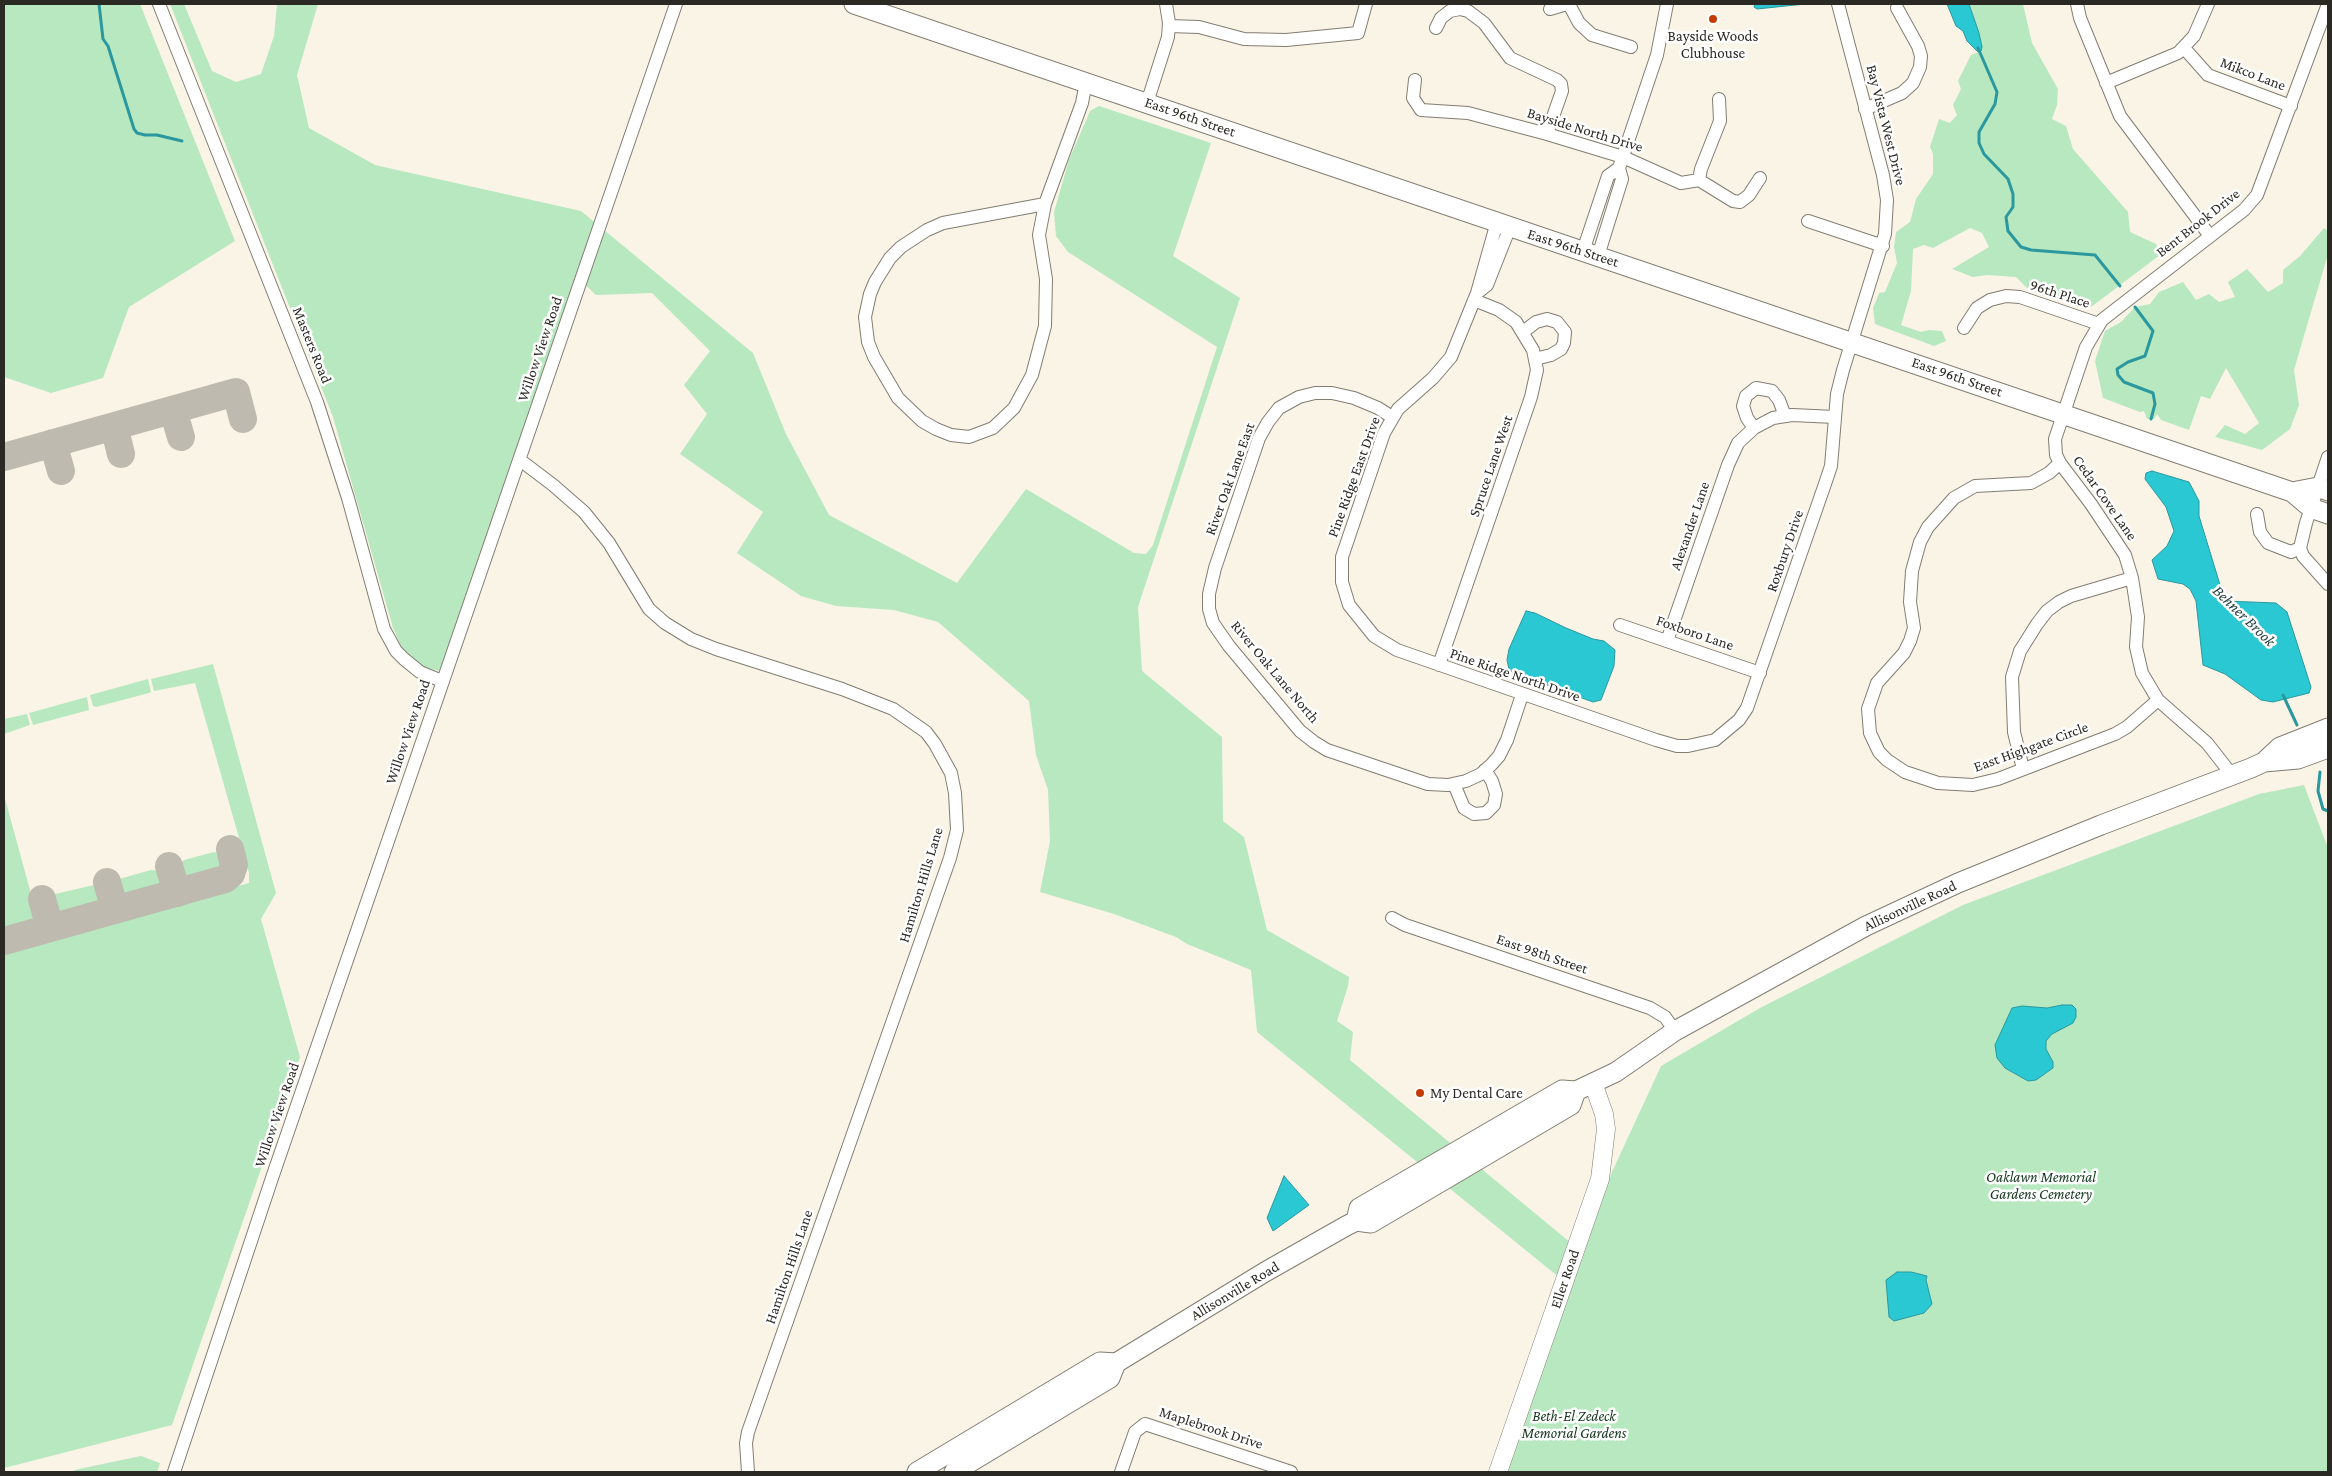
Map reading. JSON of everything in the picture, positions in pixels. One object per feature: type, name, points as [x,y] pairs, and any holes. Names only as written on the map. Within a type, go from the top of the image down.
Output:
[{"type":"main road","name":"East 96th Street","points":[[854,4],[2320,500]]},
{"type":"main road","name":"Allisonville Road","points":[[2264,762],[2280,747],[2328,728]]},
{"type":"main road","name":"Allisonville Road","points":[[917,1472],[1100,1362],[1116,1363],[1265,1272],[1356,1221],[1371,1223],[1391,1212],[1571,1105],[1576,1091],[1616,1072],[1675,1031],[1893,912],[1958,883],[2086,831],[2264,762],[2298,759],[2328,748]]},
{"type":"main road","name":"Allisonville Road","points":[[954,1472],[1110,1378],[1116,1363]]},
{"type":"street","name":"Masters Road","points":[[160,4],[317,402],[348,498],[384,629],[396,650],[412,666],[429,678],[442,681]]},
{"type":"street","name":"Willow View Road","points":[[174,1472],[272,1178],[676,4]]},
{"type":"street","points":[[1147,102],[1167,42],[1169,26],[1166,4]]},
{"type":"street","points":[[1169,26],[1189,25],[1244,39],[1269,40],[1358,33],[1366,4]]},
{"type":"street","points":[[1550,9],[1568,4],[1579,23],[1592,35],[1631,47]]},
{"type":"street","points":[[1590,253],[1622,179],[1621,162],[1657,55],[1667,4]]},
{"type":"street","name":"Bay Vista West Drive","points":[[1838,4],[1887,196],[1887,220],[1883,246],[1851,341]]},
{"type":"street","points":[[2077,4],[2080,18],[2120,116],[2210,236]]},
{"type":"street","points":[[2106,83],[2170,57],[2184,48],[2198,30],[2208,4]]},
{"type":"street","name":"Bent Brook Drive","points":[[2064,414],[2086,347],[2099,324],[2108,313],[2244,210],[2258,195],[2328,4]]},
{"type":"street","points":[[1865,109],[1902,93],[1913,82],[1920,67],[1919,49],[1897,8]]},
{"type":"street","points":[[1436,28],[1446,13],[1453,10],[1463,10],[1484,23],[1510,58],[1558,80],[1562,91],[1547,134]]},
{"type":"street","name":"Mikco Lane","points":[[2184,48],[2208,75],[2291,106]]},
{"type":"street","name":"Bayside North Drive","points":[[1415,80],[1413,94],[1420,110],[1426,112],[1468,113],[1547,134],[1681,183],[1699,180]]},
{"type":"street","points":[[1044,204],[943,223],[927,230],[901,247],[890,258],[875,282],[865,317],[868,342],[874,357],[898,398],[922,421],[936,429],[969,437],[993,428],[1014,408],[1032,375],[1045,326],[1046,279],[1039,236],[1044,204],[1082,103],[1086,82]]},
{"type":"street","points":[[1719,99],[1720,121],[1699,180],[1733,200],[1740,202],[1749,195],[1760,178]]},
{"type":"street","points":[[1808,221],[1883,246]]},
{"type":"street","name":"Pine Ridge East Drive","points":[[1344,594],[1342,558],[1392,417],[1398,408],[1433,378],[1451,357],[1476,296],[1487,285],[1504,224]]},
{"type":"street","name":"Spruce Lane West","points":[[1439,666],[1532,397],[1536,370],[1535,359],[1523,332],[1516,322],[1476,296]]},
{"type":"street","name":"96th Place","points":[[1964,328],[1970,315],[1977,308],[1990,300],[2006,296],[2020,297],[2099,324]]},
{"type":"street","points":[[1523,332],[1536,322],[1547,318],[1558,322],[1565,332],[1564,343],[1561,349],[1552,355],[1535,359]]},
{"type":"street","name":"Roxbury Drive","points":[[1700,745],[1715,740],[1739,720],[1747,708],[1831,466],[1837,394],[1851,341]]},
{"type":"street","points":[[1754,428],[1747,418],[1743,406],[1746,396],[1756,388],[1772,391],[1780,400],[1785,416]]},
{"type":"street","name":"River Oak Lane East","points":[[1208,594],[1259,438],[1279,408],[1314,393],[1332,393],[1354,398],[1378,408],[1392,417]]},
{"type":"street","name":"Cedar Cove Lane","points":[[2064,414],[2055,440],[2056,455],[2117,540],[2125,555],[2132,578],[2138,616],[2136,647],[2142,673],[2158,700],[2207,743],[2232,775]]},
{"type":"street","name":"Alexander Lane","points":[[1668,640],[1728,465],[1738,443],[1766,420],[1785,416],[1835,417]]},
{"type":"street","points":[[2328,457],[2320,500],[2300,548],[2303,556],[2328,584]]},
{"type":"street","name":"Hamilton Hills Lane","points":[[520,460],[584,512],[608,543],[649,610],[665,623],[692,639],[716,648],[842,689],[893,708],[926,732],[935,744],[951,773],[956,793],[957,830],[950,858],[748,1432],[746,1457],[748,1472]]},
{"type":"street","name":"East Highgate Circle","points":[[2060,463],[2031,483],[1975,486],[1954,498],[1937,515],[1920,542],[1912,572],[1910,587],[1914,628],[1904,653],[1877,683],[1868,709],[1870,733],[1887,760],[1905,772],[1938,784],[1965,786],[1998,779],[2114,734],[2128,727],[2158,700]]},
{"type":"street","points":[[2257,514],[2260,532],[2268,543],[2291,552],[2300,548]]},
{"type":"street","points":[[2023,769],[2014,732],[2012,677],[2020,651],[2047,611],[2059,602],[2071,596],[2132,578]]},
{"type":"street","name":"River Oak Lane North","points":[[1208,594],[1209,609],[1213,623],[1229,646],[1300,731],[1327,750],[1428,784],[1454,784],[1475,778],[1485,770],[1499,756],[1507,740],[1522,695]]},
{"type":"street","name":"Pine Ridge North Drive","points":[[1344,594],[1349,605],[1374,636],[1397,650],[1656,740],[1677,746],[1700,745]]},
{"type":"street","name":"Foxboro Lane","points":[[1620,624],[1760,673]]},
{"type":"street","points":[[1454,784],[1464,808],[1474,814],[1486,813],[1494,804],[1496,794],[1492,781],[1485,770]]},
{"type":"street","name":"East 98th Street","points":[[1392,918],[1405,925],[1650,1008],[1665,1017],[1675,1031]]},
{"type":"street","name":"Eller Road","points":[[1498,1472],[1600,1179],[1606,1129],[1604,1114],[1593,1083]]},
{"type":"street","name":"Maplebrook Drive","points":[[1121,1472],[1135,1432],[1145,1424],[1292,1472]]},
{"type":"green space","points":[[4,4],[140,4],[235,241],[129,307],[103,378],[51,393],[4,377]]},
{"type":"green space","points":[[170,4],[184,4],[212,71],[236,82],[261,74],[274,36],[277,4],[318,4],[297,75],[309,128],[375,165],[581,211],[753,353],[786,434],[829,515],[957,583],[1026,489],[1134,553],[1146,554],[1153,545],[1217,347],[1068,252],[1056,236],[1054,212],[1069,160],[1090,111],[1099,106],[1211,143],[1173,256],[1240,298],[1138,607],[1142,671],[1222,737],[1223,821],[1244,837],[1267,930],[1349,977],[1337,1021],[1353,1032],[1350,1060],[1583,1253],[1612,1172],[1661,1066],[1760,1008],[1963,905],[2259,794],[2304,785],[2328,848],[2328,1472],[1505,1472],[1571,1287],[1257,1032],[1251,970],[1187,944],[1176,937],[1114,914],[1040,892],[1050,841],[1048,790],[1036,755],[1029,701],[938,622],[894,610],[836,606],[801,596],[737,553],[763,512],[680,454],[707,414],[684,385],[710,351],[652,293],[596,295],[578,278],[440,671],[419,666],[403,651],[393,628],[333,417]]},
{"type":"green space","points":[[1969,4],[2023,4],[2032,43],[2058,89],[2057,105],[2052,119],[2066,126],[2073,149],[2128,212],[2130,232],[2156,244],[2160,255],[2091,307],[2029,290],[2016,277],[1987,275],[1973,277],[1952,269],[1989,247],[1982,233],[1970,228],[1933,248],[1924,245],[1913,249],[1911,291],[1901,325],[1921,332],[1929,330],[1942,331],[1946,341],[1934,346],[1875,324],[1873,308],[1879,293],[1885,292],[1897,263],[1894,247],[1896,232],[1910,222],[1916,199],[1933,174],[1933,154],[1930,147],[1939,119],[1950,123],[1957,115],[1953,105],[1961,89],[1958,81],[1971,55],[1981,51],[1979,33]]},
{"type":"green space","points":[[2324,228],[2328,231],[2328,254],[2294,370],[2299,405],[2290,429],[2262,450],[2215,437],[2225,425],[2245,434],[2259,423],[2226,368],[2210,399],[2201,396],[2189,430],[2161,420],[2157,414],[2154,419],[2147,419],[2144,411],[2140,412],[2103,398],[2095,361],[2105,331],[2121,322],[2135,307],[2150,304],[2159,292],[2183,282],[2196,300],[2209,294],[2219,302],[2235,297],[2228,282],[2247,269],[2268,292],[2283,283],[2283,270],[2300,256]]},
{"type":"green space","points":[[213,664],[276,893],[261,919],[300,1057],[172,1425],[4,1468],[4,951],[249,883],[249,873],[195,683],[154,691],[151,679]]},
{"type":"green space","points":[[148,679],[151,692],[149,693],[96,707],[93,706],[90,695]]},
{"type":"green space","points":[[87,697],[89,710],[33,725],[29,713]]},
{"type":"green space","points":[[27,714],[30,725],[4,734],[4,719]]},
{"type":"green space","points":[[4,795],[36,912],[31,924],[4,931]]},
{"type":"green space","points":[[214,852],[221,854],[224,863],[219,871],[189,879],[182,877],[179,865],[184,860]]},
{"type":"green space","points":[[151,870],[160,871],[163,882],[160,887],[129,897],[121,893],[118,883],[119,879]]},
{"type":"green space","points":[[94,885],[99,888],[102,896],[100,904],[64,914],[56,912],[55,894]]},
{"type":"green space","points":[[141,1456],[160,1463],[157,1472],[75,1472],[74,1470]]},
{"type":"water","points":[[1755,4],[1805,4],[1757,9],[1754,7]]},
{"type":"water","points":[[1947,4],[1969,4],[1979,33],[1981,51],[1978,52],[1967,41],[1963,31],[1956,26]]},
{"type":"water","points":[[2152,471],[2189,482],[2199,501],[2199,516],[2225,601],[2276,603],[2287,612],[2311,687],[2309,693],[2273,702],[2261,700],[2225,674],[2203,665],[2196,601],[2190,589],[2183,584],[2158,579],[2152,560],[2167,546],[2174,531],[2166,507],[2145,479],[2146,473]]},
{"type":"water","points":[[1526,611],[1535,613],[1593,639],[1604,641],[1615,650],[1614,666],[1601,700],[1593,702],[1513,673],[1509,669],[1507,660],[1509,649]]},
{"type":"water","points":[[2072,1005],[2076,1009],[2076,1017],[2073,1023],[2052,1034],[2046,1041],[2046,1049],[2053,1062],[2053,1068],[2036,1080],[2028,1081],[2005,1068],[1997,1058],[1995,1045],[2012,1008],[2022,1006],[2047,1008]]},
{"type":"water","points":[[1284,1176],[1309,1205],[1273,1231],[1267,1218]]},
{"type":"water","points":[[1897,1272],[1911,1272],[1927,1276],[1926,1280],[1932,1304],[1924,1313],[1894,1321],[1889,1317],[1886,1280]]},
{"type":"waterway","points":[[99,4],[103,39],[108,46],[134,129],[137,133],[157,135],[182,141]]},
{"type":"waterway","name":"Behner Brook","points":[[1978,48],[1997,92],[1995,104],[1979,132],[1979,143],[1984,154],[2008,179],[2013,194],[2013,207],[2006,217],[2008,231],[2021,247],[2031,250],[2095,255],[2120,286]]},
{"type":"waterway","name":"Behner Brook","points":[[2135,307],[2153,331],[2145,356],[2128,362],[2117,369],[2118,375],[2124,382],[2153,393],[2155,404],[2151,419]]},
{"type":"waterway","name":"Behner Brook","points":[[2283,695],[2297,725]]},
{"type":"waterway","name":"Behner Brook","points":[[2320,772],[2318,791],[2323,809],[2328,811]]},
{"type":"taxiway","points":[[4,457],[236,392],[243,419]]},
{"type":"taxiway","points":[[173,410],[181,437]]},
{"type":"taxiway","points":[[114,426],[121,454]]},
{"type":"taxiway","points":[[53,443],[61,471]]},
{"type":"taxiway","points":[[4,941],[225,879],[231,874],[234,865],[230,849]]},
{"type":"taxiway","points":[[169,866],[177,893]]},
{"type":"taxiway","points":[[107,882],[115,910]]},
{"type":"taxiway","points":[[42,899],[50,928]]},
{"type":"place","name":"Bayside Woods Clubhouse","points":[[1713,19]]},
{"type":"place","name":"My Dental Care","points":[[1420,1093]]},
{"type":"park label","name":"Oaklawn Memorial Gardens Cemetery","points":[[2041,1186]]},
{"type":"park label","name":"Beth-El Zedeck Memorial Gardens","points":[[1574,1424]]}]
